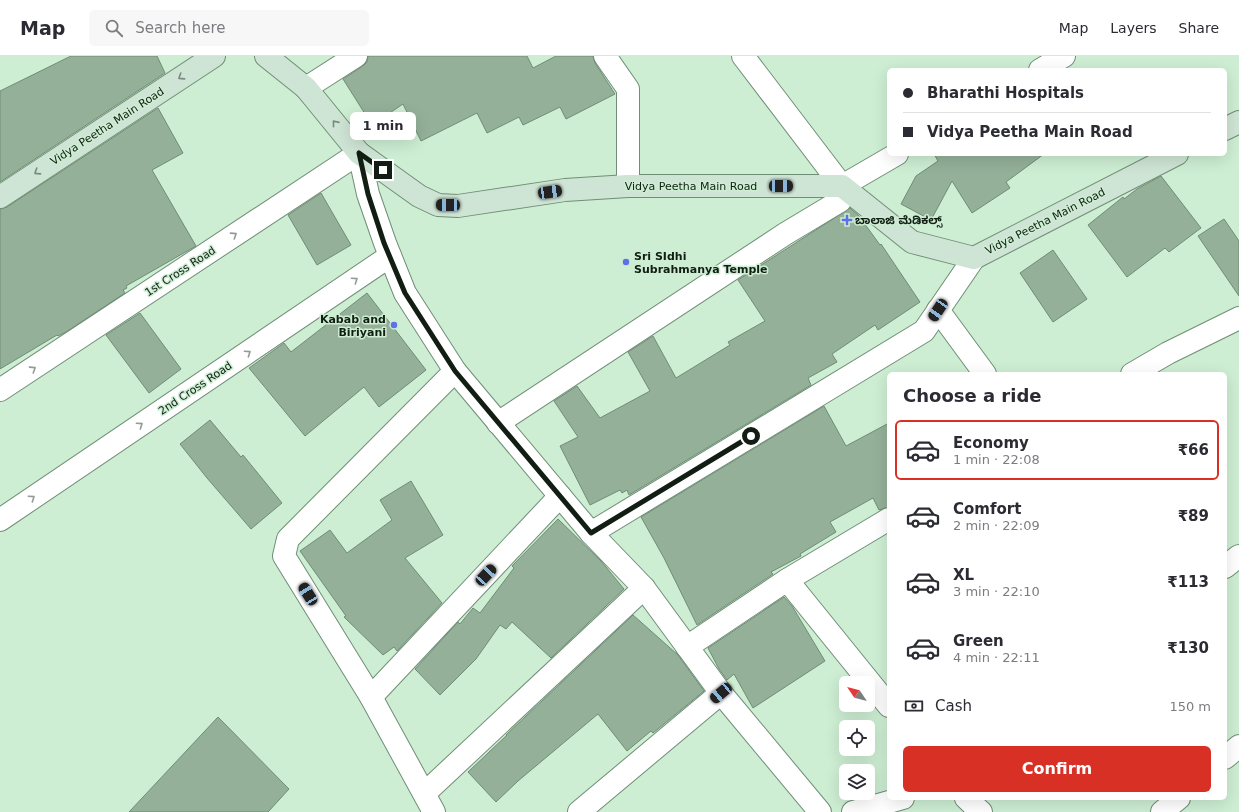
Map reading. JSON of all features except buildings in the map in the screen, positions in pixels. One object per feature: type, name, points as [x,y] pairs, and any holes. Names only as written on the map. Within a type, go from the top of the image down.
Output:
[{"type":"street","name":"Vidya Peetha Main Road","points":[[0,197],[214,56]]},
{"type":"street","name":"Vidya Peetha Main Road","points":[[266,56],[306,88],[359,153],[419,196],[438,205],[458,206],[565,190],[628,186],[842,186],[912,242],[974,258],[1173,156]]},
{"type":"street","points":[[306,88],[356,56]]},
{"type":"street","points":[[605,56],[628,89],[628,186]]},
{"type":"street","points":[[498,423],[785,234],[840,201],[842,186],[743,56]]},
{"type":"street","points":[[1043,68],[1064,56]]},
{"type":"street","points":[[1227,128],[1239,122]]},
{"type":"street","points":[[359,153],[368,194],[384,243],[405,293],[455,371],[591,533],[644,588],[721,693],[820,812]]},
{"type":"street","name":"1st Cross Road","points":[[0,390],[359,153]]},
{"type":"street","points":[[842,186],[894,156]]},
{"type":"street","name":"2nd Cross Road","points":[[0,520],[390,256]]},
{"type":"street","points":[[591,533],[924,331],[974,258]]},
{"type":"street","points":[[938,310],[984,372]]},
{"type":"street","points":[[1135,372],[1168,353],[1239,318]]},
{"type":"street","points":[[455,371],[288,539],[284,556],[371,697],[429,803],[644,588]]},
{"type":"street","points":[[371,697],[560,496]]},
{"type":"street","points":[[686,647],[787,580],[887,520]]},
{"type":"street","points":[[1227,565],[1239,556]]},
{"type":"street","points":[[787,580],[887,704]]},
{"type":"street","points":[[579,812],[721,693]]},
{"type":"street","points":[[1227,756],[1239,746]]},
{"type":"street","points":[[854,812],[895,800]]},
{"type":"street","points":[[968,800],[981,812]]},
{"type":"street","points":[[1162,812],[1177,800]]},
{"type":"place","name":"ಬಾಲಾಜಿ ಮೆಡಿಕಲ್ಸ್","points":[[847,220]]},
{"type":"place","name":"Sri SIdhi Subrahmanya Temple","points":[[626,262]]},
{"type":"place","name":"Kabab and Biriyani","points":[[394,325]]},
{"type":"route","points":[[383,170],[359,153],[368,194],[384,243],[405,293],[455,371],[591,533],[751,436]]}]
